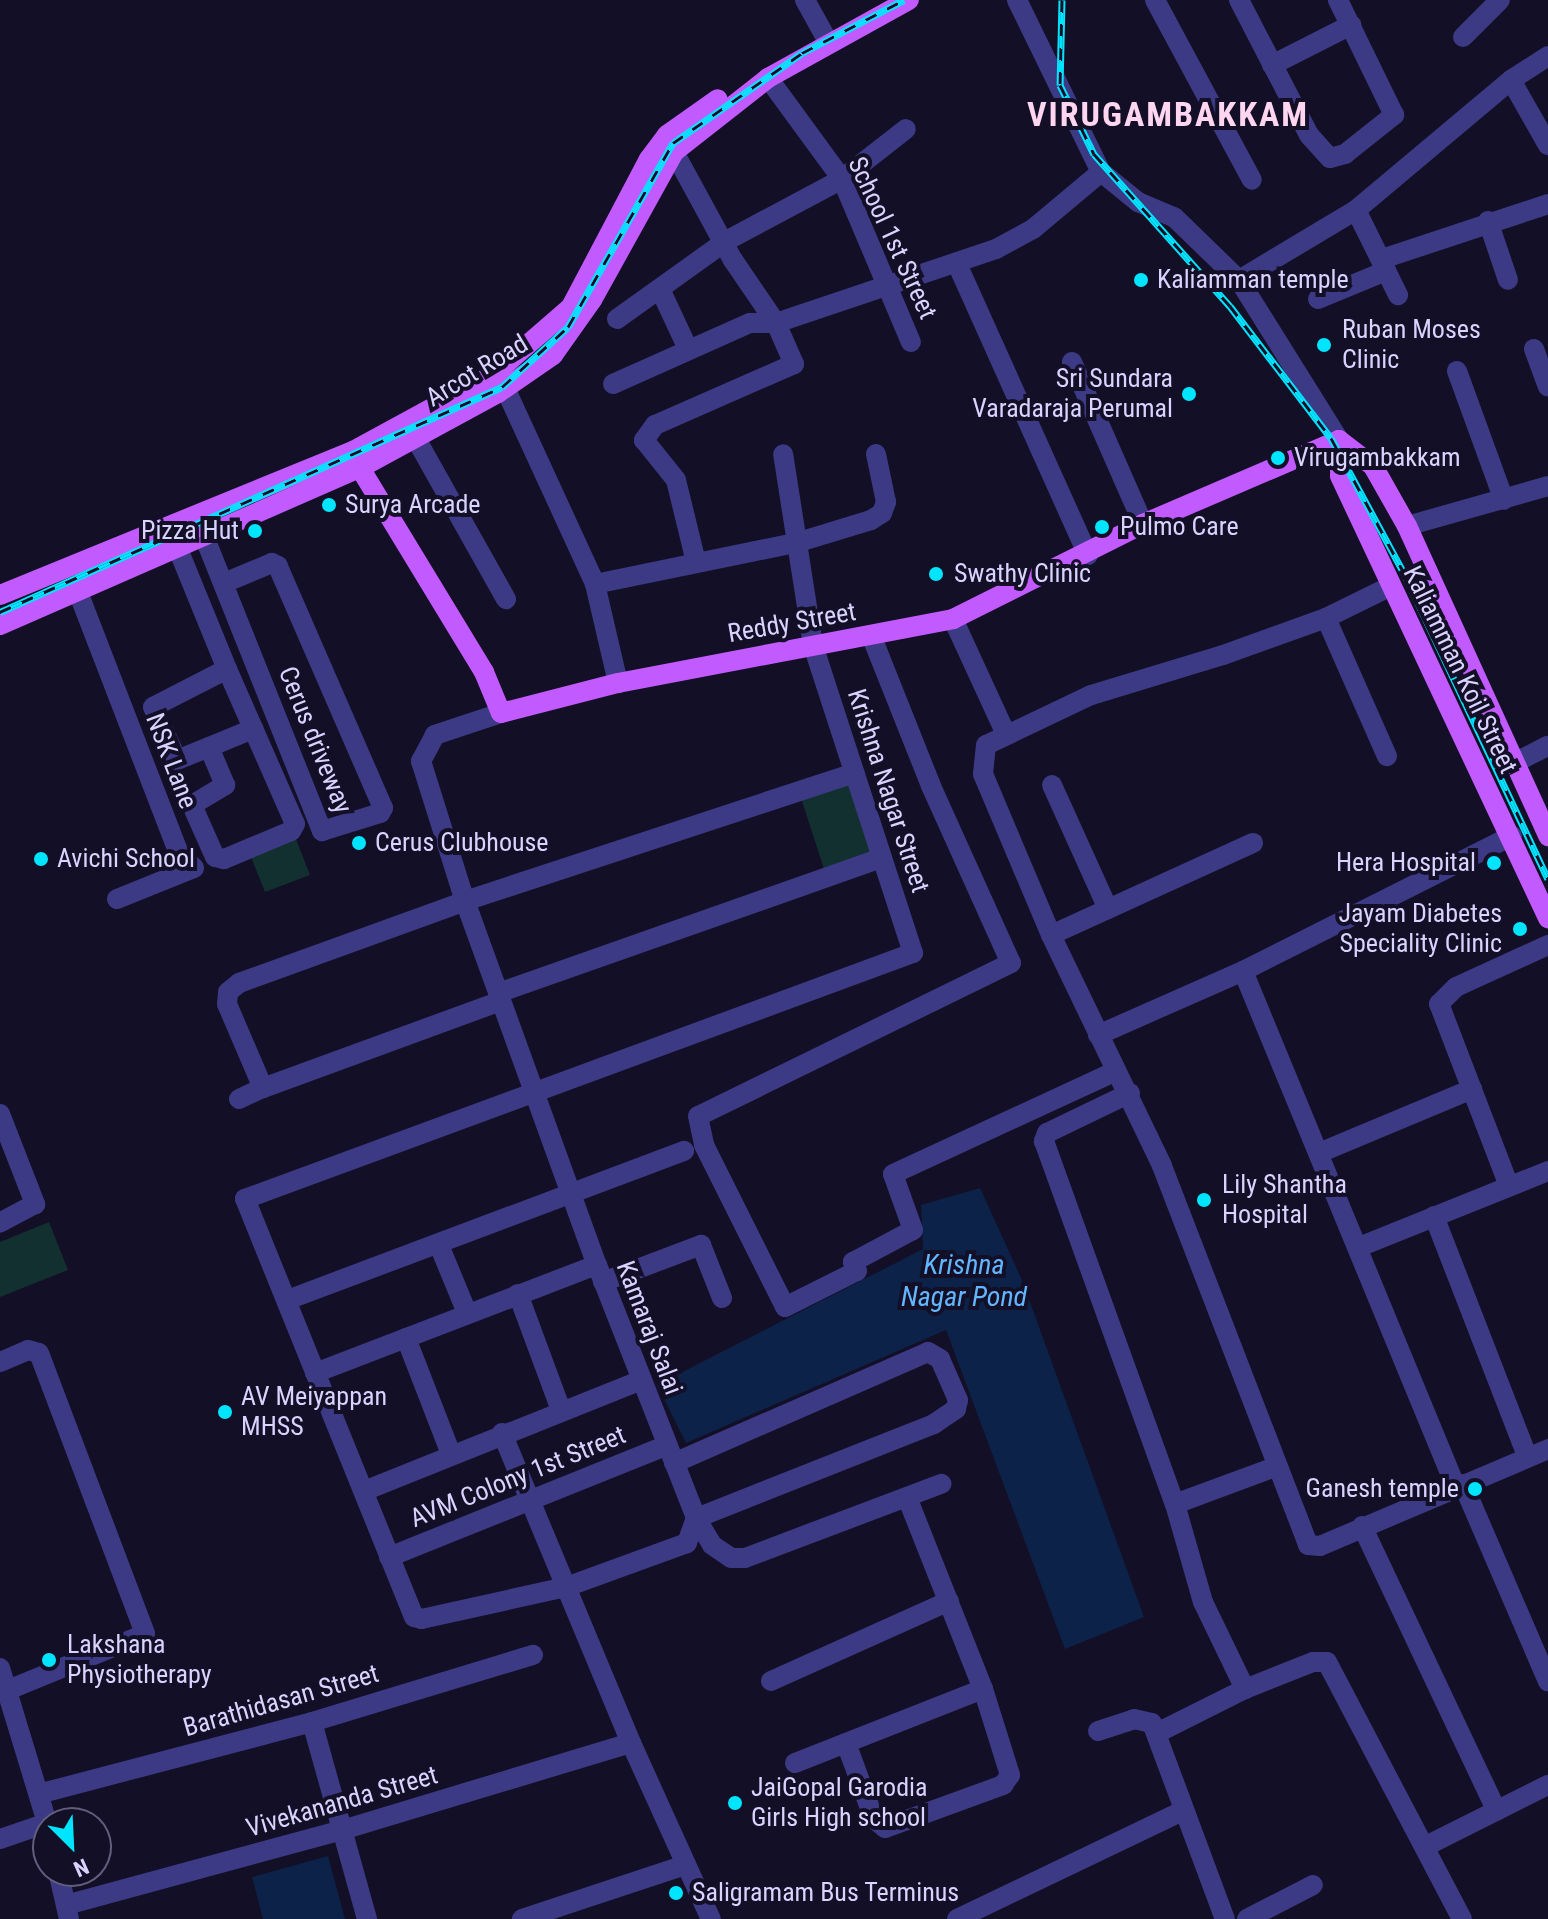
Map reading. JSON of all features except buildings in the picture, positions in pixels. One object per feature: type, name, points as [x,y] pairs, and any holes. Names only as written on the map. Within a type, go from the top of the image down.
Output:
[{"type":"main road","name":"Arcot Road","points":[[0,595],[353,451],[475,387],[571,307],[667,135],[734,87],[824,34],[875,9],[909,0]]},
{"type":"main road","name":"Arcot Road","points":[[0,625],[360,468],[505,388],[553,355],[592,300],[674,152],[768,78],[875,9]]},
{"type":"main road","name":"Reddy Street","points":[[501,713],[618,683],[953,619],[1088,555],[1143,524],[1339,440]]},
{"type":"main road","name":"Kaliamman Koil Street","points":[[1339,440],[1373,466],[1407,526],[1548,836]]},
{"type":"main road","name":"Kaliamman Koil Street","points":[[1339,440],[1340,476],[1512,836],[1548,919]]},
{"type":"main road","points":[[360,468],[484,672],[501,713]]},
{"type":"street","points":[[805,0],[824,34]]},
{"type":"street","name":"Kaliamman Koil Street","points":[[1017,0],[1101,172],[1138,202],[1174,217],[1239,280],[1339,440]]},
{"type":"street","points":[[1155,0],[1252,180]]},
{"type":"street","points":[[1239,0],[1321,154],[1345,154],[1394,115],[1338,0]]},
{"type":"street","points":[[1463,37],[1500,0]]},
{"type":"street","points":[[1272,65],[1351,25]]},
{"type":"street","points":[[1239,280],[1356,210],[1511,80],[1548,56]]},
{"type":"street","name":"School 1st Street","points":[[768,78],[842,179],[911,342]]},
{"type":"street","points":[[1511,80],[1548,145]]},
{"type":"street","points":[[617,319],[726,241],[842,179],[906,129]]},
{"type":"street","points":[[674,152],[726,241],[733,260],[776,323],[793,367],[655,425],[644,440],[676,480],[696,562]]},
{"type":"street","points":[[613,384],[687,347],[750,323],[776,323],[958,266],[1033,229],[1101,172]]},
{"type":"street","points":[[1318,299],[1384,265],[1488,221],[1548,204]]},
{"type":"street","points":[[1356,210],[1398,295]]},
{"type":"street","points":[[1488,221],[1508,280]]},
{"type":"street","points":[[958,266],[1088,555]]},
{"type":"street","points":[[660,289],[687,347]]},
{"type":"street","points":[[538,336],[553,355]]},
{"type":"street","points":[[1534,349],[1548,387]]},
{"type":"street","points":[[1072,362],[1143,524]]},
{"type":"street","points":[[1457,371],[1504,500]]},
{"type":"street","points":[[505,388],[595,584],[618,683]]},
{"type":"street","points":[[415,437],[506,599]]},
{"type":"street","name":"Krishna Nagar Street","points":[[534,1092],[913,953],[813,645],[783,454]]},
{"type":"street","points":[[595,584],[799,542],[882,513],[886,502],[876,454]]},
{"type":"street","points":[[1407,526],[1548,486]]},
{"type":"street","name":"Cerus driveway","points":[[204,536],[322,831],[328,834],[383,808],[275,564],[224,583]]},
{"type":"street","points":[[178,549],[294,829],[224,859],[215,857],[191,809],[195,800],[225,785],[209,747]]},
{"type":"street","points":[[1391,586],[1326,618],[1091,695],[1006,734],[986,745],[983,774],[1051,935],[1114,1072],[1130,1093],[1303,1538],[1313,1548],[1548,1449]]},
{"type":"street","name":"NSK Lane","points":[[78,592],[178,851],[194,868],[117,899]]},
{"type":"street","points":[[1326,618],[1387,756]]},
{"type":"street","points":[[953,619],[1006,734]]},
{"type":"street","points":[[871,635],[931,786],[1011,963],[698,1116],[704,1145],[785,1307],[857,1271],[853,1262],[913,1230],[893,1174],[1114,1072]]},
{"type":"street","points":[[227,669],[155,701],[153,707],[177,760],[253,729]]},
{"type":"street","name":"Kamaraj Salai","points":[[501,713],[435,735],[422,751],[421,761],[465,901],[600,1274],[712,1545],[738,1559],[941,1484]]},
{"type":"street","points":[[1514,763],[1548,746]]},
{"type":"street","points":[[263,1088],[227,1004],[234,986],[465,901],[855,773]]},
{"type":"street","points":[[1052,785],[1108,909]]},
{"type":"street","points":[[1098,1035],[1243,971],[1512,836]]},
{"type":"street","points":[[1051,935],[1253,843]]},
{"type":"street","points":[[239,1099],[500,997],[881,858]]},
{"type":"street","points":[[1509,1186],[1439,1004],[1456,987],[1548,945]]},
{"type":"street","points":[[1243,971],[1393,1336],[1548,1681]]},
{"type":"street","points":[[1319,1153],[1472,1089]]},
{"type":"street","points":[[534,1092],[245,1199],[290,1299],[315,1373],[410,1613],[418,1619],[566,1587],[687,1543],[701,1516]]},
{"type":"street","points":[[1130,1093],[1047,1133],[1044,1141],[1175,1504],[1203,1602],[1245,1689]]},
{"type":"street","points":[[0,1114],[35,1204],[0,1223]]},
{"type":"street","points":[[290,1299],[684,1151]]},
{"type":"street","points":[[1359,1247],[1548,1171]]},
{"type":"street","points":[[1434,1216],[1527,1456]]},
{"type":"street","points":[[439,1245],[467,1313]]},
{"type":"street","points":[[315,1373],[518,1294],[701,1245],[722,1298]]},
{"type":"street","points":[[518,1294],[561,1410]]},
{"type":"street","points":[[406,1338],[451,1454]]},
{"type":"street","points":[[0,1362],[28,1350],[39,1353],[145,1634],[6,1695]]},
{"type":"street","name":"AVM Colony 1st Street","points":[[389,1557],[529,1499],[675,1455],[928,1352],[940,1359],[958,1400],[956,1409],[934,1424],[701,1516]]},
{"type":"street","points":[[364,1491],[502,1433],[642,1380]]},
{"type":"street","points":[[502,1433],[631,1743],[711,1919]]},
{"type":"street","points":[[1175,1504],[1275,1467]]},
{"type":"street","points":[[846,1743],[874,1819],[885,1828],[1003,1785],[1011,1768],[907,1497]]},
{"type":"street","points":[[1362,1526],[1497,1811]]},
{"type":"street","points":[[771,1681],[949,1601]]},
{"type":"street","name":"Barathidasan Street","points":[[42,1793],[312,1722],[533,1655]]},
{"type":"street","points":[[1157,1733],[1245,1689],[1313,1662],[1327,1662],[1462,1919]]},
{"type":"street","points":[[0,1668],[6,1695],[45,1807]]},
{"type":"street","points":[[795,1763],[983,1689]]},
{"type":"street","points":[[1098,1731],[1141,1718],[1152,1723],[1182,1811],[1225,1919]]},
{"type":"street","points":[[312,1722],[339,1831],[367,1919]]},
{"type":"street","name":"Vivekananda Street","points":[[68,1912],[631,1743]]},
{"type":"street","points":[[1426,1846],[1548,1785]]},
{"type":"street","points":[[957,1919],[1182,1811]]},
{"type":"street","points":[[0,1839],[32,1829]]},
{"type":"street","points":[[522,1919],[685,1865]]},
{"type":"street","points":[[1247,1919],[1313,1885]]},
{"type":"street","points":[[62,1887],[68,1912]]},
{"type":"green space","points":[[847,780],[871,853],[824,869],[800,795]]},
{"type":"green space","points":[[294,834],[310,875],[265,892],[249,852]]},
{"type":"green space","points":[[49,1222],[68,1270],[0,1297],[0,1242]]},
{"type":"water","name":"Krishna Nagar Pond","points":[[980,1188],[1022,1280],[1144,1617],[1065,1649],[946,1330],[686,1443],[657,1385],[923,1249],[921,1205]]},
{"type":"water","points":[[328,1856],[345,1919],[263,1919],[252,1877]]},
{"type":"railway","points":[[0,612],[502,387],[568,327],[673,143],[802,53],[904,0]]},
{"type":"railway","points":[[1062,0],[1060,85],[1094,154],[1230,306],[1331,438],[1404,573],[1548,879]]},
{"type":"place","name":"Kaliamman temple","points":[[1141,280]]},
{"type":"place","name":"Ruban Moses Clinic","points":[[1324,345]]},
{"type":"place","name":"Sri Sundara Varadaraja Perumal","points":[[1189,394]]},
{"type":"place","name":"Virugambakkam","points":[[1278,458]]},
{"type":"place","name":"Surya Arcade","points":[[329,505]]},
{"type":"place","name":"Pulmo Care","points":[[1102,527]]},
{"type":"place","name":"Pizza Hut","points":[[255,531]]},
{"type":"place","name":"Swathy Clinic","points":[[936,574]]},
{"type":"place","name":"Cerus Clubhouse","points":[[359,843]]},
{"type":"place","name":"Avichi School","points":[[41,859]]},
{"type":"place","name":"Hera Hospital","points":[[1494,863]]},
{"type":"place","name":"Jayam Diabetes Speciality Clinic","points":[[1520,929]]},
{"type":"place","name":"Lily Shantha Hospital","points":[[1204,1200]]},
{"type":"place","name":"AV Meiyappan MHSS","points":[[225,1412]]},
{"type":"place","name":"Ganesh temple","points":[[1475,1489]]},
{"type":"place","name":"Lakshana Physiotherapy","points":[[49,1660]]},
{"type":"place","name":"JaiGopal Garodia Girls High school","points":[[735,1803]]},
{"type":"place","name":"Saligramam Bus Terminus","points":[[676,1893]]},
{"type":"district","name":"VIRUGAMBAKKAM","points":[[1168,115]]}]
